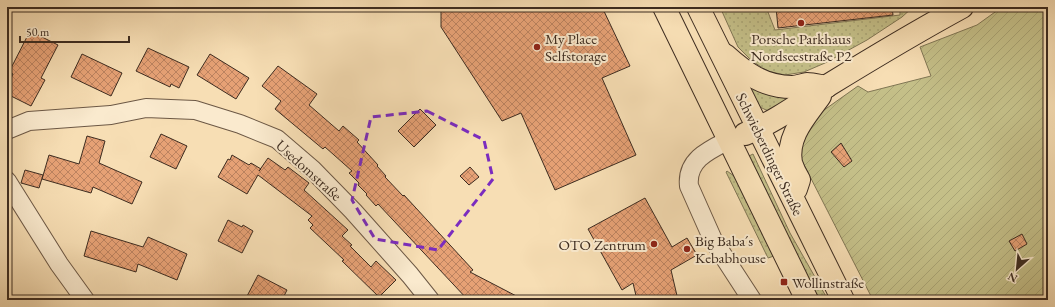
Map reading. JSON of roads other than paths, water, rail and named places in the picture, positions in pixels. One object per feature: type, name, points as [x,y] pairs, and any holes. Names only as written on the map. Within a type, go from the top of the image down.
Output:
[{"type":"main road","name":"Schwieberdinger Straße","points":[[664,7],[807,300]]},
{"type":"main road","name":"Schwieberdinger Straße","points":[[698,7],[843,300]]},
{"type":"main road","points":[[729,140],[758,129],[783,115],[826,87],[962,7]]},
{"type":"main road","points":[[719,49],[744,71],[762,82],[792,87],[809,84],[826,87]]},
{"type":"main road","points":[[793,200],[799,180],[792,164],[790,151],[792,140],[799,126],[826,87]]},
{"type":"street","name":"Usedomstraße","points":[[7,130],[29,121],[111,115],[146,108],[195,110],[240,124],[265,134],[277,139],[312,170],[358,217],[410,275],[430,300]]},
{"type":"street","points":[[729,140],[705,152],[698,158],[690,170],[688,177],[689,186],[713,240],[752,300]]},
{"type":"street","points":[[7,181],[59,264],[84,300]]},
{"type":"place","name":"Porsche Parkhaus Nordseestraße P2","points":[[801,23]]},
{"type":"place","name":"My Place Selfstorage","points":[[537,47]]},
{"type":"place","name":"OTO Zentrum","points":[[654,244]]},
{"type":"place","name":"Big Baba´s Kebabhouse","points":[[687,249]]},
{"type":"place","name":"Wollinstraße","points":[[784,282]]}]
